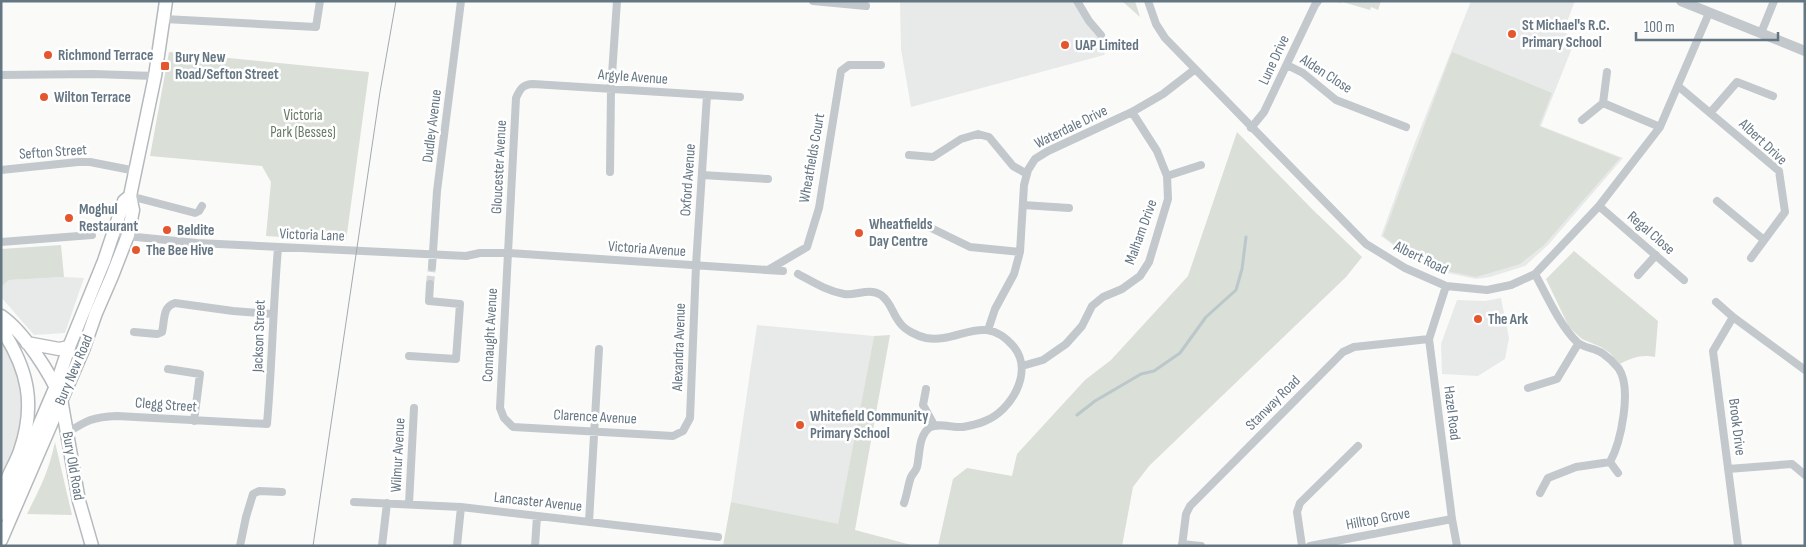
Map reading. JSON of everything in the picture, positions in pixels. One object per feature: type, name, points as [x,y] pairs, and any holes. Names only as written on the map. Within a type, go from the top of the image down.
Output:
[{"type":"main road","name":"Bury New Road","points":[[1,540],[83,350],[128,235],[133,210],[130,196],[155,76],[166,1]]},
{"type":"main road","name":"Bury New Road","points":[[3,510],[56,386],[69,347],[115,232],[124,201],[130,196]]},
{"type":"main road","name":"Bury Old Road","points":[[1,316],[27,343],[56,386],[61,399],[79,501],[92,546]]},
{"type":"main road","points":[[1,328],[18,357],[28,392],[28,422],[20,451],[4,487],[3,510]]},
{"type":"main road","points":[[27,343],[59,349],[69,347]]},
{"type":"street","points":[[164,19],[316,27],[320,1]]},
{"type":"street","name":"Dudley Avenue","points":[[432,267],[437,191],[461,1]]},
{"type":"street","points":[[610,172],[611,89],[617,1]]},
{"type":"street","points":[[813,1],[866,6]]},
{"type":"street","points":[[1077,1],[1089,21],[1101,35]]},
{"type":"street","name":"Albert Road","points":[[1148,1],[1156,24],[1165,38],[1194,70],[1366,244],[1405,268],[1446,286],[1487,290],[1511,285],[1535,274],[1599,206],[1660,127],[1709,13]]},
{"type":"street","name":"Lune Drive","points":[[1251,128],[1264,112],[1318,1]]},
{"type":"street","points":[[1681,1],[1805,51]]},
{"type":"street","points":[[1761,33],[1774,1]]},
{"type":"street","name":"Wheatfields Court","points":[[768,270],[807,247],[819,208],[841,71],[849,65],[881,65]]},
{"type":"street","name":"Alden Close","points":[[1286,65],[1303,73],[1336,100],[1406,126]]},
{"type":"street","name":"Waterdale Drive","points":[[988,330],[995,309],[1014,274],[1020,252],[1024,185],[1027,174],[1035,159],[1048,151],[1132,112],[1163,94],[1194,70]]},
{"type":"street","points":[[1582,120],[1603,104],[1607,72]]},
{"type":"street","points":[[1,76],[94,74],[155,76]]},
{"type":"street","points":[[1710,113],[1737,82],[1773,96]]},
{"type":"street","name":"Argyle Avenue","points":[[524,85],[740,97]]},
{"type":"street","name":"Gloucester Avenue","points":[[509,253],[516,98],[519,90],[524,85]]},
{"type":"street","name":"Albert Drive","points":[[1678,86],[1780,171],[1785,212],[1751,258]]},
{"type":"street","name":"Oxford Avenue","points":[[696,265],[707,96]]},
{"type":"street","points":[[1603,104],[1660,127]]},
{"type":"street","name":"Malham Drive","points":[[1022,366],[1043,360],[1066,344],[1082,326],[1092,306],[1103,297],[1122,290],[1140,276],[1149,262],[1168,199],[1167,176],[1157,152],[1132,112]]},
{"type":"street","points":[[909,155],[933,158],[961,138],[978,134],[988,137],[1012,166],[1027,174]]},
{"type":"street","points":[[920,156],[920,165]]},
{"type":"street","name":"Sefton Street","points":[[1,170],[90,162],[136,171]]},
{"type":"street","points":[[1167,176],[1188,165],[1201,165]]},
{"type":"street","points":[[702,174],[768,179]]},
{"type":"street","points":[[130,196],[195,213],[202,206]]},
{"type":"street","points":[[1717,201],[1764,240]]},
{"type":"street","points":[[1023,205],[1069,208]]},
{"type":"street","name":"Regal Close","points":[[1599,206],[1684,280]]},
{"type":"street","points":[[929,228],[970,247],[1020,252]]},
{"type":"street","name":"Victoria Lane","points":[[115,232],[136,237],[197,243],[278,248],[466,256],[480,253],[509,253]]},
{"type":"street","points":[[1,242],[92,235]]},
{"type":"street","points":[[79,236],[80,246]]},
{"type":"street","name":"Jackson Street","points":[[267,424],[272,365],[272,314],[278,248]]},
{"type":"street","name":"Victoria Avenue","points":[[509,253],[783,271]]},
{"type":"street","name":"Connaught Avenue","points":[[504,418],[500,408],[509,253]]},
{"type":"street","points":[[1638,275],[1656,255]]},
{"type":"street","name":"Alexandra Avenue","points":[[685,428],[690,418],[696,265]]},
{"type":"street","points":[[798,274],[830,291],[846,294],[866,291],[880,294],[890,303],[900,323],[912,333],[925,338],[939,339],[973,330],[988,330],[1005,336],[1016,350],[1022,366],[1022,379],[1014,395],[1001,411],[986,421],[962,427],[934,425],[927,430],[920,446],[916,470],[911,477],[904,503]]},
{"type":"street","points":[[1535,274],[1556,314],[1578,344],[1602,352],[1619,369],[1625,385],[1624,405],[1617,443],[1610,462]]},
{"type":"street","points":[[409,356],[456,359],[460,304],[429,300],[430,284]]},
{"type":"street","name":"Hazel Road","points":[[1446,286],[1429,339],[1457,546]]},
{"type":"street","points":[[1716,302],[1732,317],[1805,370]]},
{"type":"street","points":[[134,332],[157,334],[162,332],[166,309],[169,305],[175,303],[272,314]]},
{"type":"street","name":"Brook Drive","points":[[1732,317],[1713,351],[1738,546]]},
{"type":"street","name":"Stanway Road","points":[[1182,545],[1186,514],[1190,506],[1343,352],[1354,347],[1429,339]]},
{"type":"street","points":[[1528,388],[1557,379],[1578,344]]},
{"type":"street","points":[[589,522],[599,348]]},
{"type":"street","points":[[168,370],[200,374],[194,421]]},
{"type":"street","points":[[926,388],[923,404],[934,425]]},
{"type":"street","name":"Wilmur Avenue","points":[[409,504],[414,408]]},
{"type":"street","name":"Clegg Street","points":[[67,434],[82,423],[95,417],[117,416],[267,424]]},
{"type":"street","name":"Clarence Avenue","points":[[504,418],[513,427],[673,436],[685,428]]},
{"type":"street","points":[[1302,546],[1297,512],[1300,503],[1358,446]]},
{"type":"street","points":[[1610,462],[1618,473]]},
{"type":"street","points":[[1540,493],[1548,478],[1576,466],[1610,462]]},
{"type":"street","points":[[1728,469],[1792,464],[1805,475]]},
{"type":"street","points":[[1540,472],[1548,478]]},
{"type":"street","points":[[240,546],[253,494],[259,491],[282,492]]},
{"type":"street","name":"Lancaster Avenue","points":[[354,502],[461,507],[718,537]]},
{"type":"street","points":[[382,546],[387,503]]},
{"type":"street","points":[[457,546],[461,507]]},
{"type":"street","points":[[535,546],[537,516]]},
{"type":"street","name":"Hilltop Grove","points":[[1310,546],[1452,519]]},
{"type":"street","points":[[1182,545],[1201,546]]},
{"type":"shaded area","points":[[900,1],[1075,1],[1094,33],[1111,45],[1104,55],[911,107],[901,49]]},
{"type":"shaded area","points":[[1471,1],[1575,1],[1563,32],[1576,38],[1541,126],[1623,158],[1548,245],[1525,266],[1490,277],[1476,279],[1448,273],[1409,257],[1381,236],[1414,145]]},
{"type":"shaded area","points":[[64,277],[84,278],[65,333],[34,335],[1,297],[1,287],[9,280]]},
{"type":"shaded area","name":"The Ark","points":[[1501,298],[1509,338],[1505,359],[1478,376],[1442,374],[1441,344],[1457,300],[1485,301]]},
{"type":"shaded area","name":"Whitefield Community Primary School","points":[[757,325],[874,336],[838,525],[731,502]]},
{"type":"shaded area","points":[[1,340],[12,356],[25,400],[20,440],[1,480]]},
{"type":"green space","points":[[1122,1],[1135,1],[1140,17]]},
{"type":"green space","points":[[1336,1],[1381,1],[1378,10],[1371,7],[1370,10]]},
{"type":"green space","name":"Victoria Park (Besses)","points":[[169,52],[369,72],[346,241],[266,236],[271,182],[262,166],[150,156]]},
{"type":"green space","points":[[1452,52],[1552,93],[1539,126],[1620,158],[1544,245],[1520,264],[1476,277],[1447,271],[1410,256],[1383,236]]},
{"type":"green space","points":[[1237,132],[1362,257],[1346,277],[1149,466],[1133,487],[1122,546],[938,546],[953,479],[967,468],[1012,476],[1017,454],[1085,380],[1111,360],[1188,276]]},
{"type":"green space","points":[[61,245],[64,277],[9,280],[1,287],[1,249]]},
{"type":"green space","points":[[1574,251],[1658,321],[1655,357],[1637,357],[1620,364],[1610,353],[1582,339],[1569,327],[1546,279]]},
{"type":"green space","points":[[890,335],[855,530],[915,546],[723,546],[731,502],[838,524],[874,336]]},
{"type":"green space","points":[[55,442],[72,515],[27,514],[47,471]]},
{"type":"waterway","points":[[1077,415],[1095,401],[1141,374],[1154,371],[1180,353],[1206,317],[1236,290],[1242,269],[1246,237]]},
{"type":"tunnel","points":[[430,284],[432,267]]},
{"type":"tram line","points":[[313,546],[380,92],[396,1]]},
{"type":"place","name":"St Michael's R.C. Primary School","points":[[1512,34]]},
{"type":"place","name":"UAP Limited","points":[[1065,45]]},
{"type":"place","name":"Richmond Terrace","points":[[48,55]]},
{"type":"place","name":"Bury New Road/Sefton Street","points":[[165,66]]},
{"type":"place","name":"Wilton Terrace","points":[[44,97]]},
{"type":"place","name":"Moghul Restaurant","points":[[69,218]]},
{"type":"place","name":"Beldite","points":[[167,230]]},
{"type":"place","name":"Wheatfields Day Centre","points":[[859,233]]},
{"type":"place","name":"The Bee Hive","points":[[136,250]]},
{"type":"place","name":"The Ark","points":[[1478,319]]},
{"type":"place","name":"Whitefield Community Primary School","points":[[800,425]]}]
